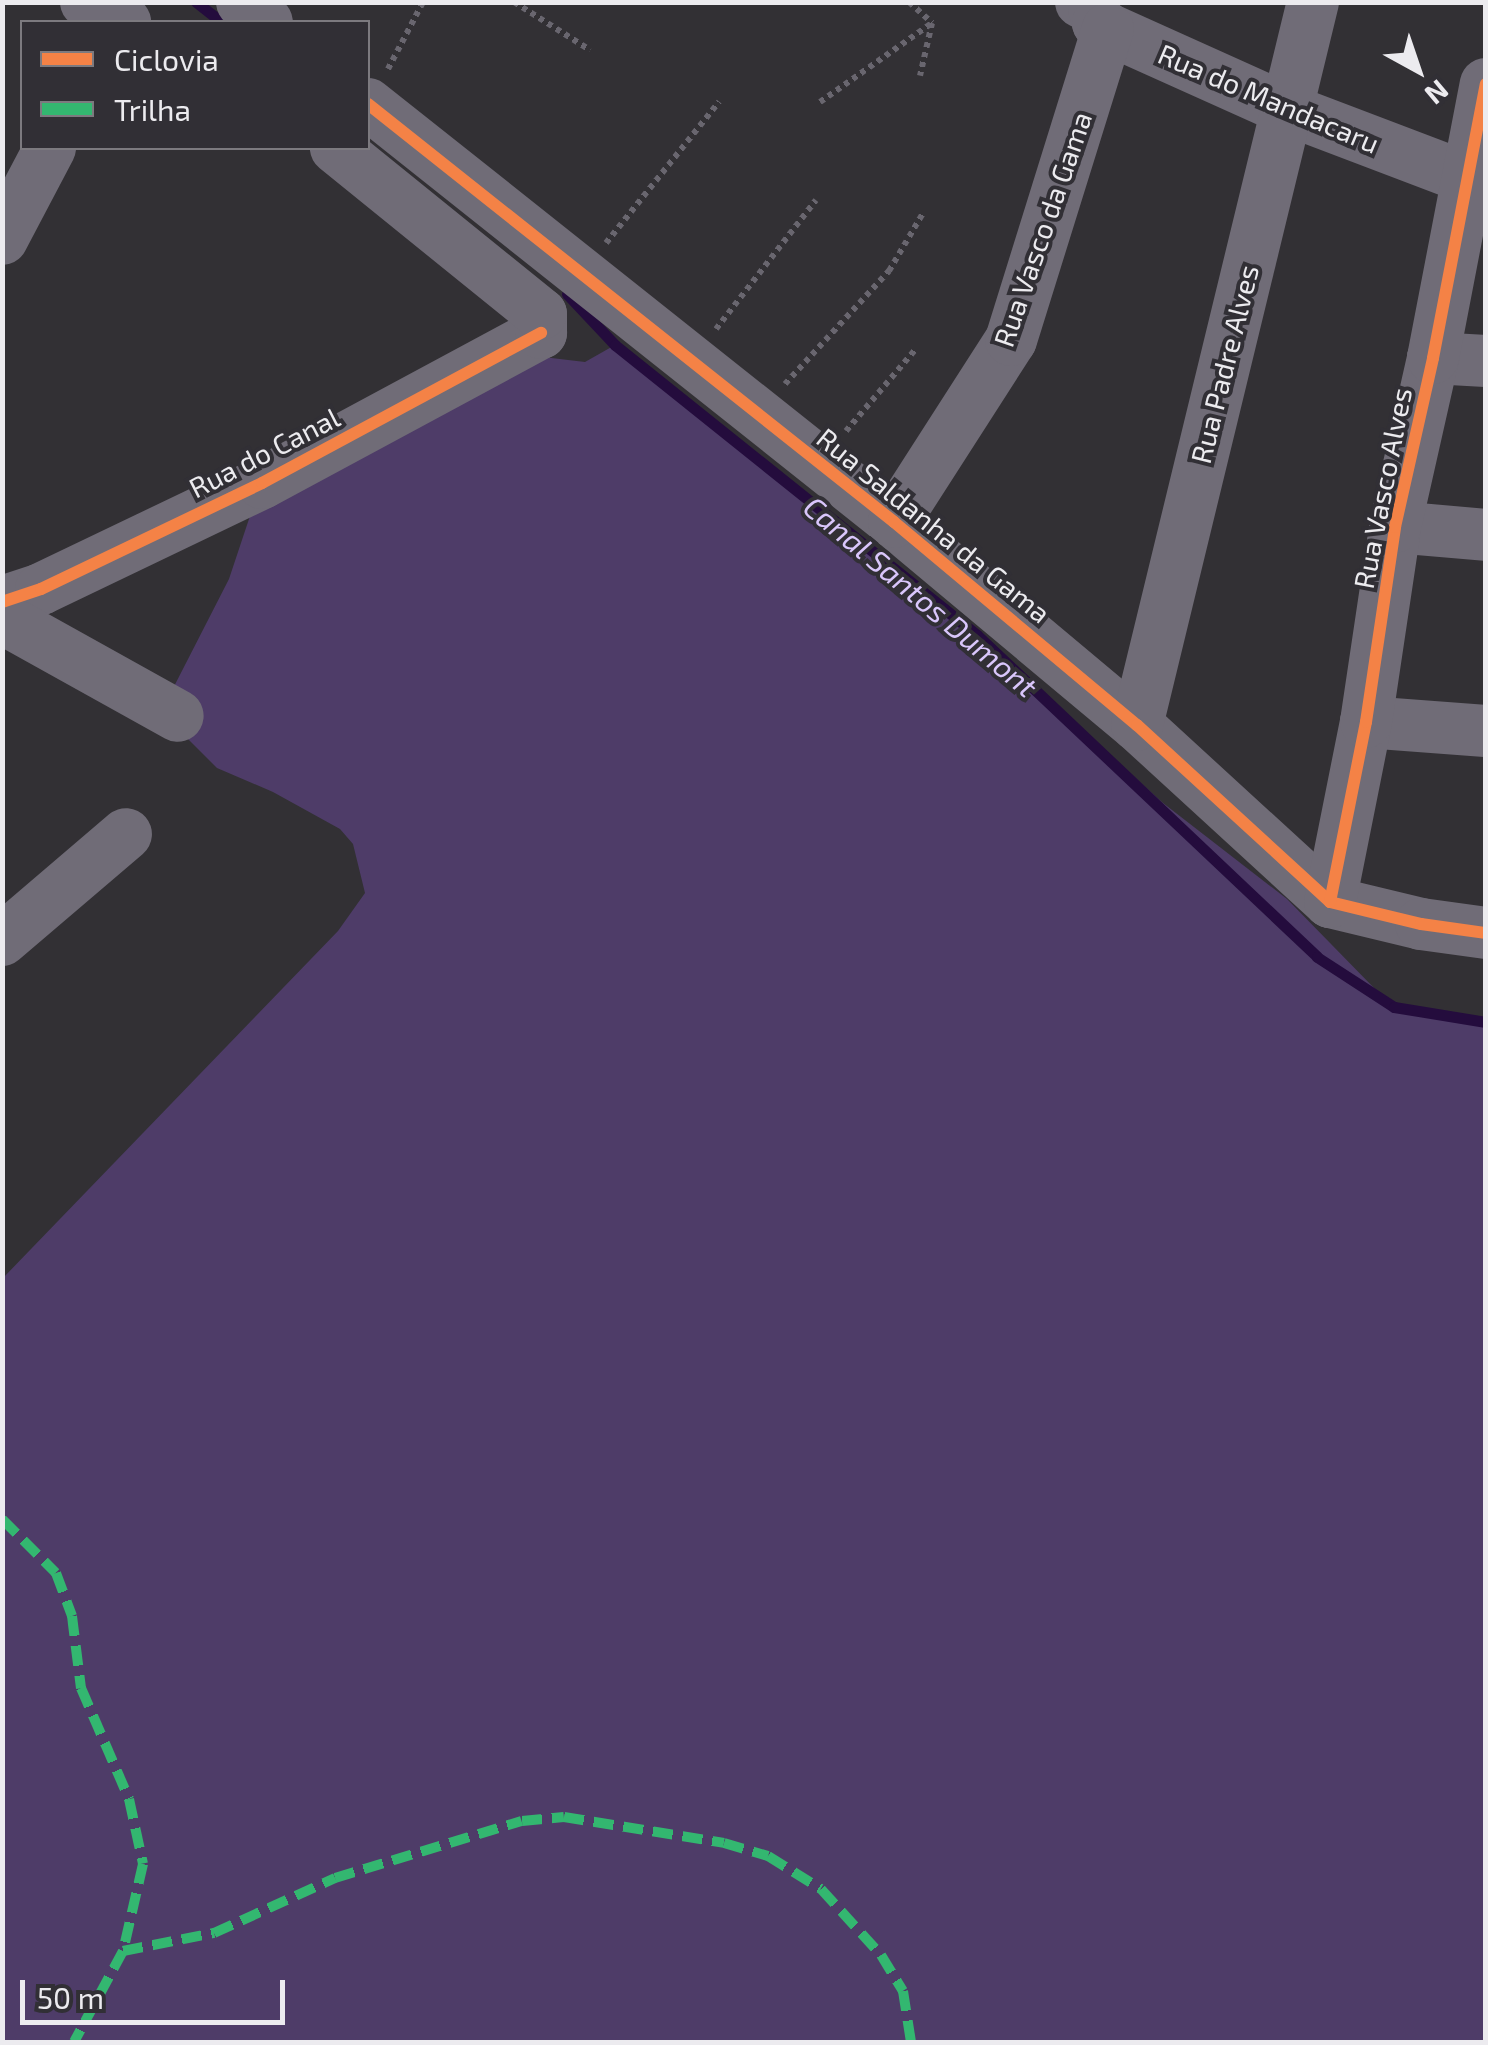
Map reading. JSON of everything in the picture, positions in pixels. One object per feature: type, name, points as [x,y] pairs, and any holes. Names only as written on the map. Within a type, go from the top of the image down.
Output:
[{"type":"street","points":[[242,2],[264,20]]},
{"type":"street","name":"Rua Padre Alves","points":[[1136,726],[1313,2]]},
{"type":"street","name":"Rua do Mandacaru","points":[[1095,11],[1286,109],[1477,178]]},
{"type":"street","name":"Rua Vasco da Gama","points":[[894,522],[1011,340],[1095,11]]},
{"type":"street","name":"Rua Vasco Alves","points":[[1330,902],[1366,722],[1395,527],[1477,178],[1486,84]]},
{"type":"street","name":"Rua Saldanha da Gama","points":[[370,107],[894,522],[1136,726],[1330,902],[1421,924],[1486,933]]},
{"type":"street","points":[[2,239],[49,150]]},
{"type":"street","name":"Rua do Canal","points":[[2,602],[41,589],[262,484],[541,333],[541,314],[338,150]]},
{"type":"street","points":[[1434,358],[1486,361]]},
{"type":"street","points":[[1395,527],[1486,536]]},
{"type":"street","points":[[2,618],[178,716]]},
{"type":"street","points":[[1366,722],[1486,731]]},
{"type":"street","points":[[3,939],[126,834]]},
{"type":"path","points":[[370,101],[422,2]]},
{"type":"path","points":[[514,2],[590,50]]},
{"type":"path","points":[[909,2],[932,23]]},
{"type":"path","points":[[920,76],[932,23]]},
{"type":"path","points":[[820,102],[932,23]]},
{"type":"path","points":[[580,275],[720,102]]},
{"type":"path","points":[[691,362],[816,200]]},
{"type":"path","points":[[757,414],[889,271],[923,214]]},
{"type":"path","points":[[819,462],[915,350]]},
{"type":"shaded area","points":[[615,345],[977,635],[1163,803],[1287,899],[1376,990],[1393,1001],[1392,1005],[1450,1019],[1485,1022],[1485,2042],[3,2042],[3,1278],[338,931],[365,893],[353,844],[340,829],[273,792],[217,768],[174,725],[164,706],[229,579],[254,504],[543,357],[585,362]]},
{"type":"waterway","name":"Canal Santos Dumont","points":[[196,2],[219,20]]},
{"type":"waterway","name":"Canal Santos Dumont","points":[[567,294],[615,345],[977,635],[1317,957],[1394,1007],[1486,1022]]},
{"type":"marked path","points":[[2,1519],[56,1573],[72,1616],[81,1688],[129,1799],[143,1864],[123,1951],[74,2042]]},
{"type":"marked path","points":[[123,1951],[214,1933],[335,1878],[522,1821],[564,1817],[724,1843],[768,1856],[821,1889],[881,1955],[903,1991],[911,2042]]},
{"type":"cycle path","points":[[1330,902],[1366,722],[1395,527],[1433,358],[1486,84]]},
{"type":"cycle path","points":[[370,106],[894,522],[1137,725],[1330,902],[1421,924],[1486,933]]},
{"type":"cycle path","points":[[2,602],[41,589],[262,483],[541,333]]}]
